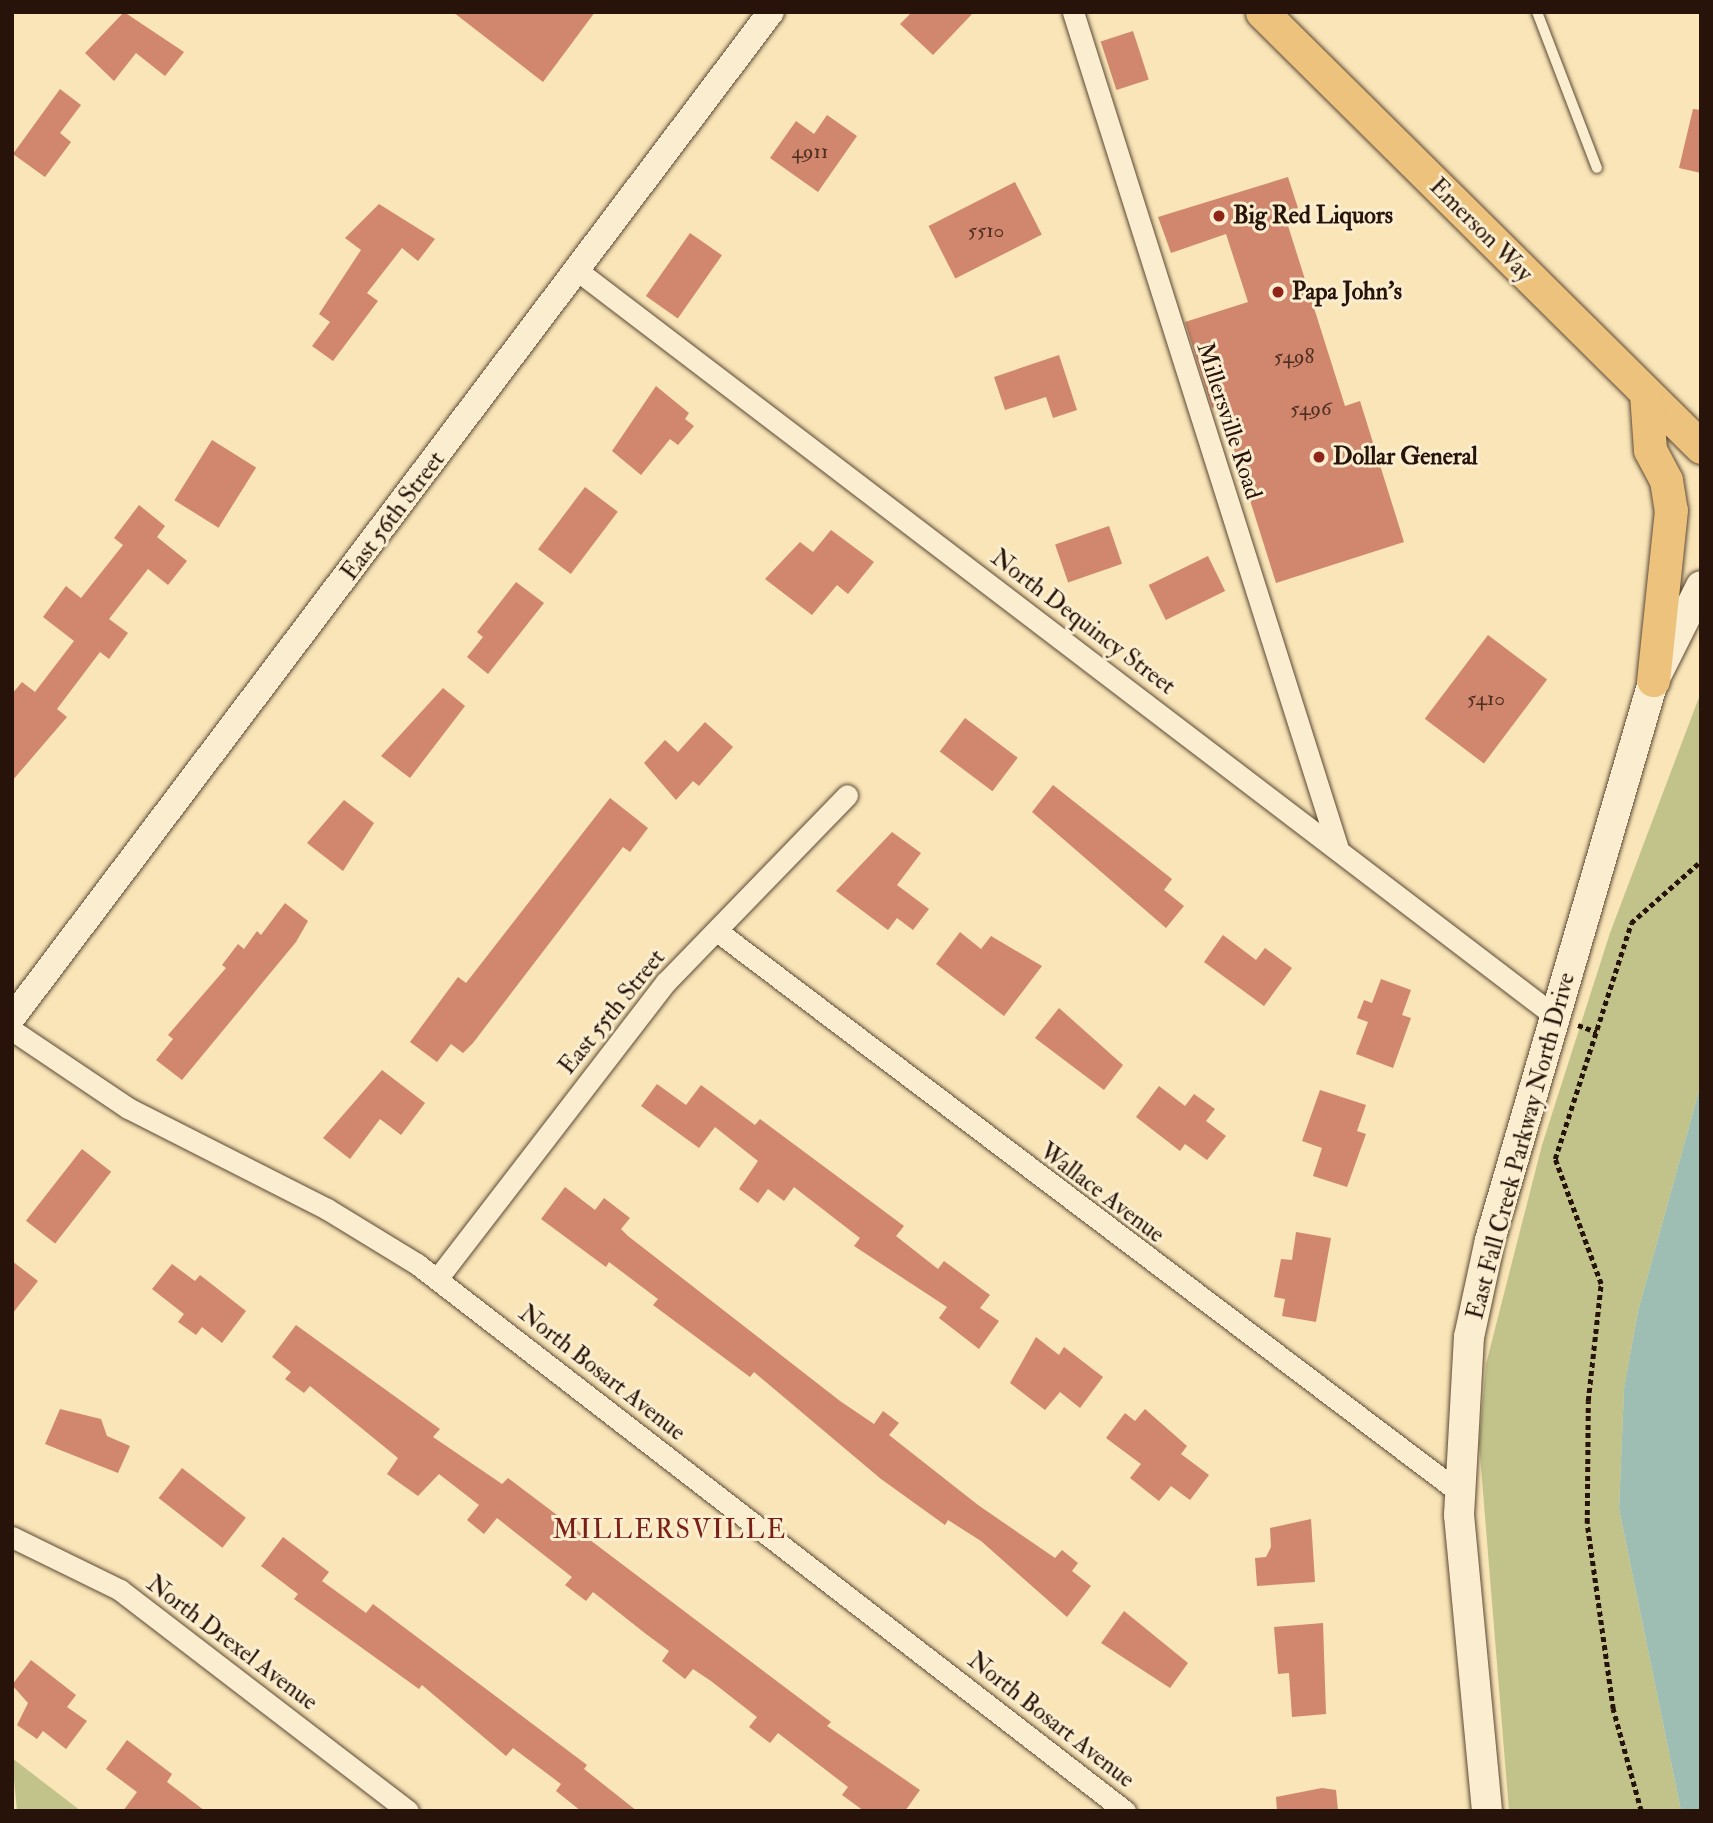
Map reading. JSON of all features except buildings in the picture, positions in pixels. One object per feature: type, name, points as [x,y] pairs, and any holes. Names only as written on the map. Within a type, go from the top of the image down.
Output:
[{"type":"main road","name":"Emerson Way","points":[[1262,12],[1701,447]]},
{"type":"main road","points":[[1646,393],[1650,450],[1671,510],[1653,680]]},
{"type":"main road","name":"East Fall Creek Parkway North Drive","points":[[1487,1811],[1459,1492],[1469,1337],[1555,1016],[1653,680],[1701,586]]},
{"type":"street","name":"East 56th Street","points":[[12,1018],[771,12]]},
{"type":"street","name":"Millersville Road","points":[[1073,12],[1337,846]]},
{"type":"street","name":"North Dequincy Street","points":[[578,271],[1337,846],[1555,1016]]},
{"type":"street","name":"East 55th Street","points":[[437,1279],[666,982],[847,795]]},
{"type":"street","name":"Wallace Avenue","points":[[717,931],[1459,1492]]},
{"type":"street","name":"North Bosart Avenue","points":[[12,1030],[128,1108],[327,1209],[437,1279],[1125,1811]]},
{"type":"street","name":"North Drexel Avenue","points":[[12,1537],[120,1590],[408,1811]]},
{"type":"lane","points":[[1537,12],[1597,168]]},
{"type":"path","points":[[1641,1811],[1613,1709],[1587,1523],[1588,1401],[1601,1284],[1555,1159],[1631,923],[1701,861]]},
{"type":"green space","points":[[1701,692],[1701,1083],[1638,1311],[1624,1390],[1619,1509],[1681,1811],[1509,1811],[1479,1443],[1486,1364],[1542,1145],[1610,933]]},
{"type":"green space","points":[[12,1758],[81,1811],[17,1811]]},
{"type":"water","points":[[1701,1083],[1701,1811],[1681,1811],[1619,1509],[1624,1389],[1638,1311]]},
{"type":"place","name":"Big Red Liquors","points":[[1219,216]]},
{"type":"place","name":"Papa John's","points":[[1278,292]]},
{"type":"place","name":"Dollar General","points":[[1319,457]]},
{"type":"district","name":"MILLERSVILLE","points":[[670,1531]]}]
